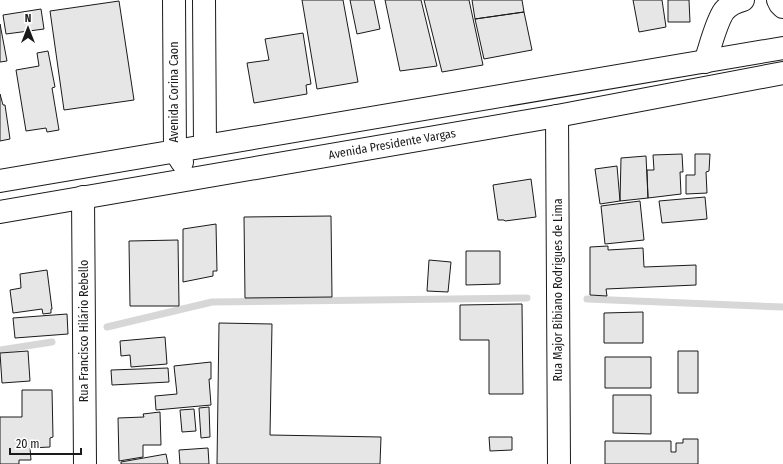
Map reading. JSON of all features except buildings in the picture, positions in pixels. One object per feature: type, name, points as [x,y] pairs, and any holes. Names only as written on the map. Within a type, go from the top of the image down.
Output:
[{"type":"main road","name":"Avenida Corina Caon","points":[[174,0],[174,151],[194,178]]},
{"type":"main road","points":[[204,0],[205,146]]},
{"type":"main road","points":[[705,62],[724,11],[737,2],[743,0]]},
{"type":"main road","points":[[778,0],[783,7]]},
{"type":"main road","points":[[0,181],[783,48]]},
{"type":"main road","name":"Avenida Presidente Vargas","points":[[0,212],[557,116],[783,73]]},
{"type":"main road","name":"Rua Major Bibiano Rodrigues de Lima","points":[[557,116],[559,464]]},
{"type":"main road","name":"Rua Francisco Hilário Rebello","points":[[83,197],[85,464]]},
{"type":"waterway","points":[[107,327],[212,302],[527,298]]},
{"type":"waterway","points":[[587,299],[783,307]]},
{"type":"waterway","points":[[0,350],[52,342]]}]
